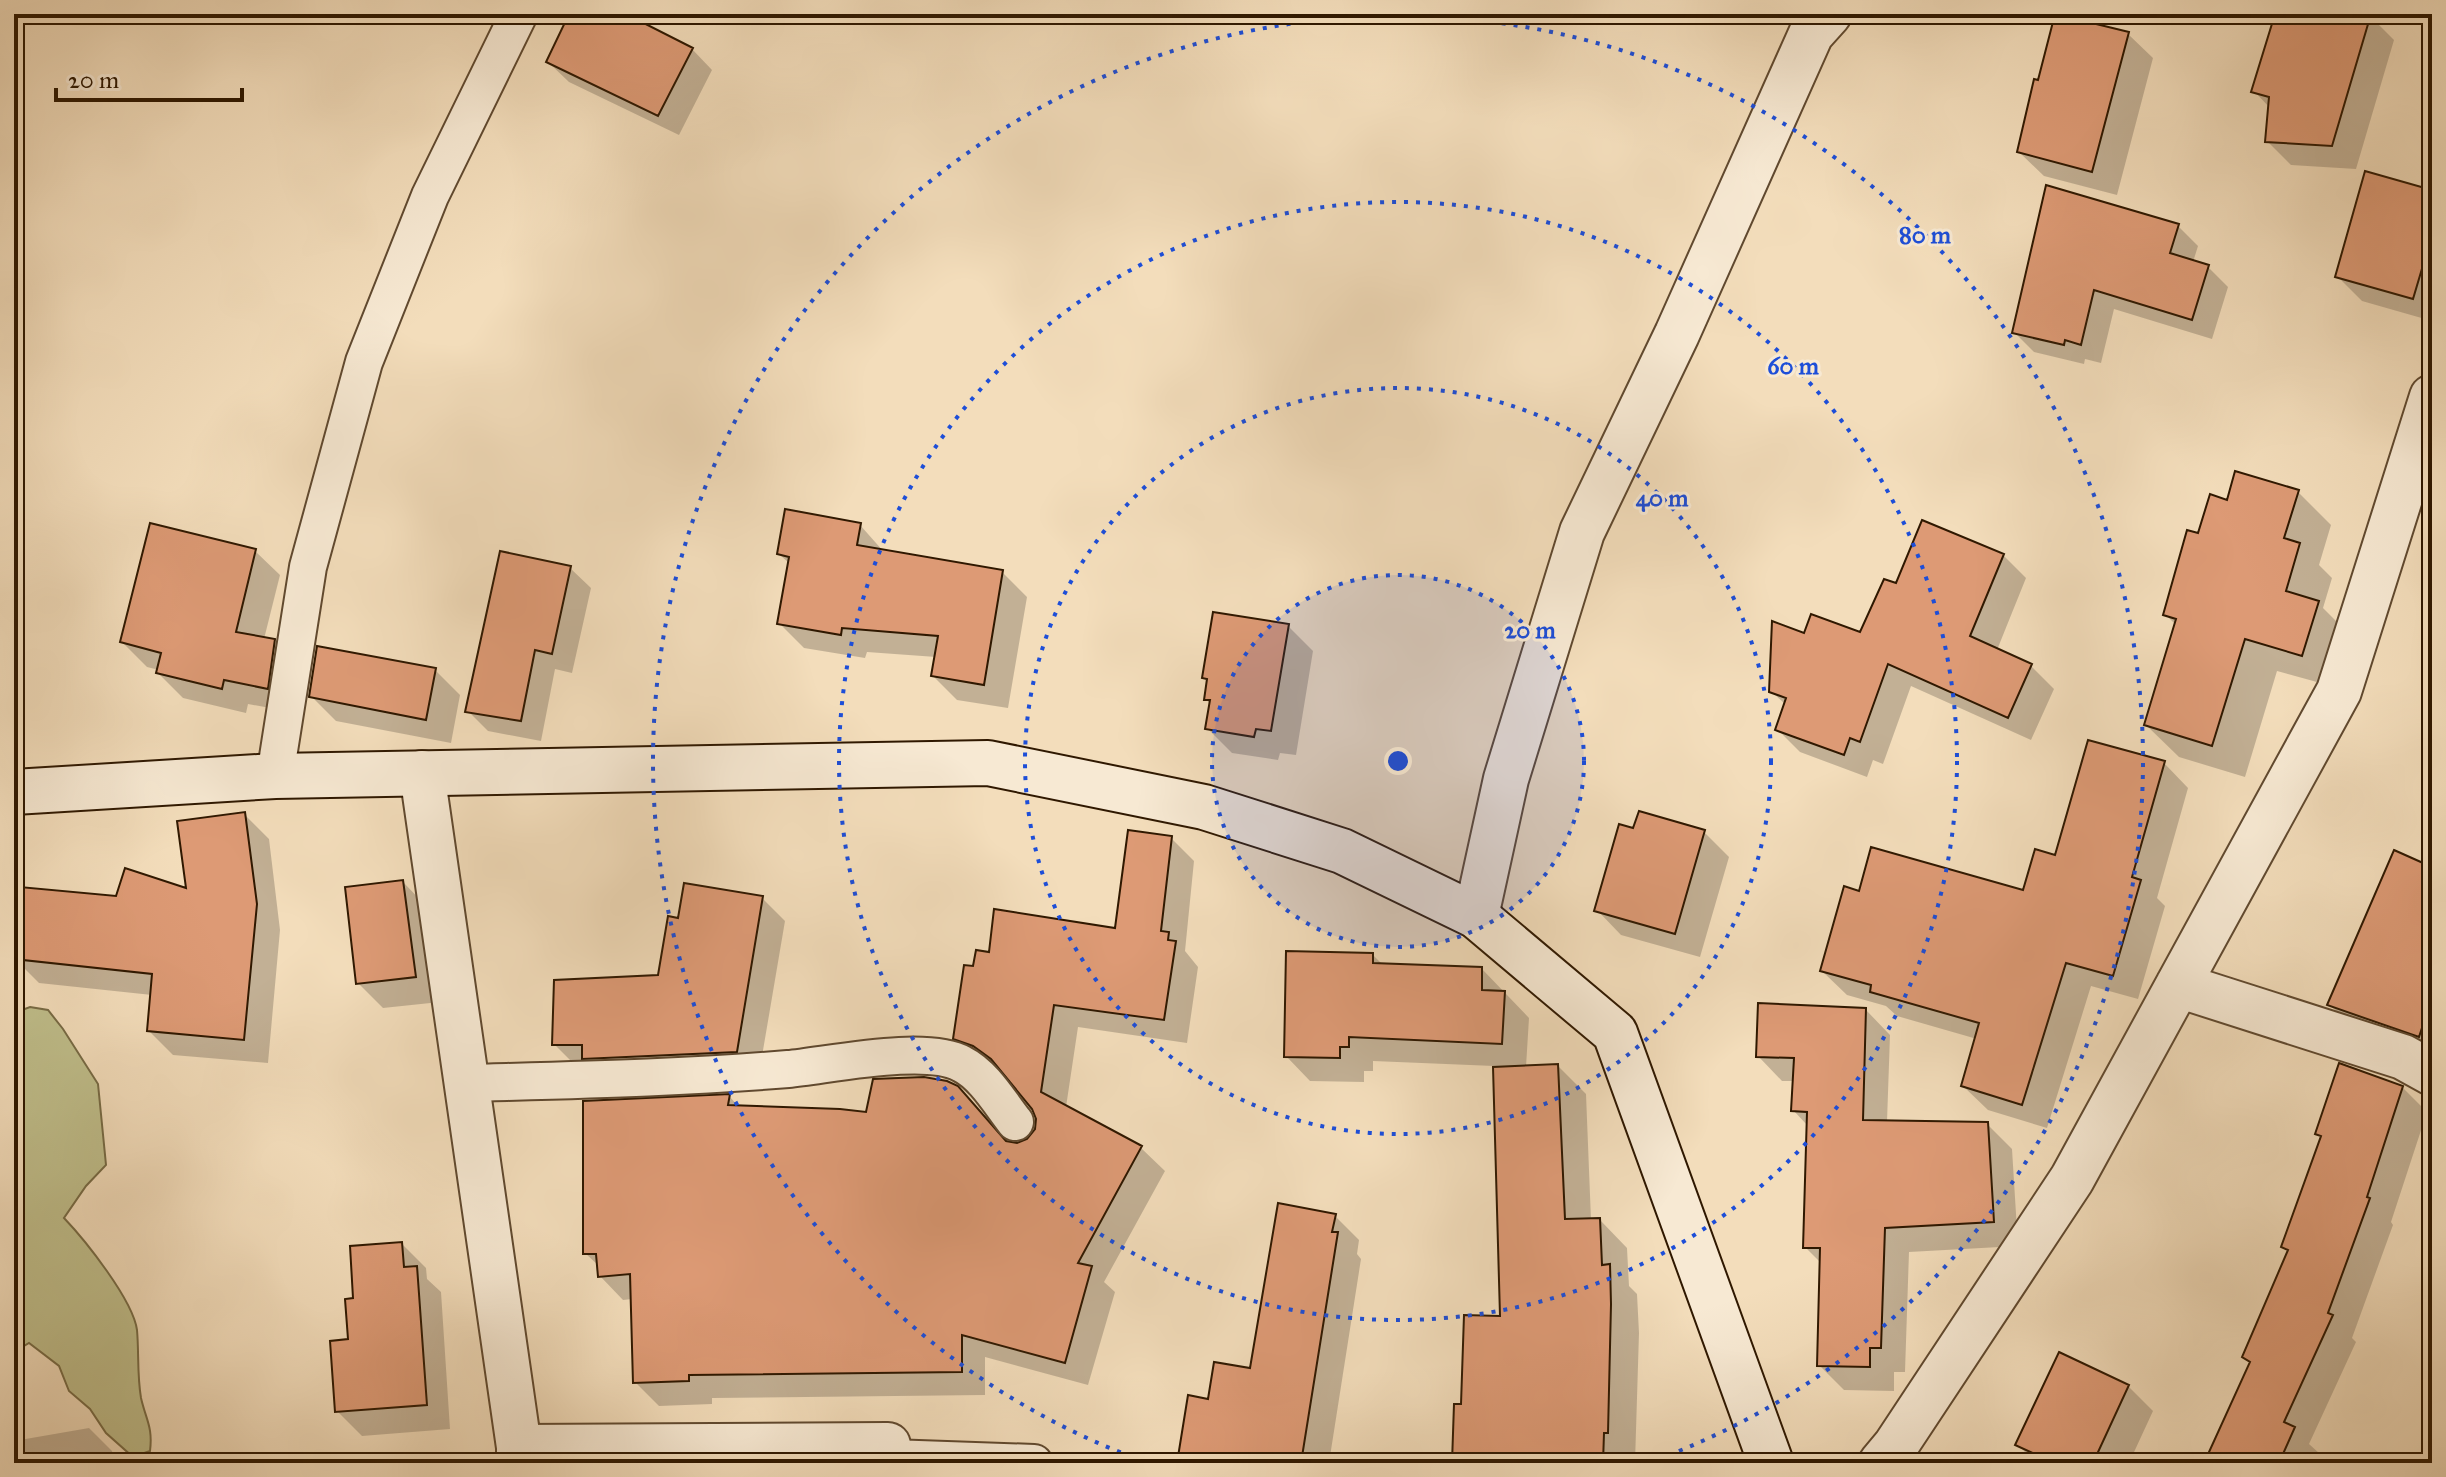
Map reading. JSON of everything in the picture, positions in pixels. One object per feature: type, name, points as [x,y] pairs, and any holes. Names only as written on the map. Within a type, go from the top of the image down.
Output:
[{"type":"street","points":[[1476,916],[1506,779],[1582,532],[1677,334],[1811,34],[1829,14]]},
{"type":"street","points":[[1881,1463],[1896,1445],[2072,1179],[2339,691],[2432,397]]},
{"type":"street","points":[[14,792],[275,776],[988,763],[1204,807],[1342,851],[1476,916],[1615,1033],[1771,1463]]},
{"type":"street","points":[[422,773],[519,1455],[888,1445]]},
{"type":"street","points":[[2178,985],[2403,1057],[2432,1073]]},
{"type":"lane","points":[[275,776],[308,567],[364,362],[430,196],[519,14]]},
{"type":"lane","points":[[467,1083],[756,1071],[881,1058],[934,1057],[961,1063],[979,1078],[1015,1122]]},
{"type":"lane","points":[[888,1445],[890,1458],[1034,1463]]},
{"type":"shaded area","points":[[30,1007],[48,1010],[98,1084],[106,1165],[86,1186],[64,1218],[107,1271],[134,1317],[141,1398],[151,1443],[150,1451],[133,1457],[106,1433],[90,1409],[69,1391],[59,1366],[29,1343],[14,1352],[14,1013]]},
{"type":"building","points":[[569,14],[626,14],[693,48],[658,116],[546,62]]},
{"type":"building","points":[[2055,14],[2129,32],[2092,172],[2017,152],[2034,79],[2038,80]]},
{"type":"building","points":[[2275,14],[2371,14],[2332,146],[2265,142],[2269,97],[2251,92]]},
{"type":"building","points":[[2365,171],[2432,190],[2432,235],[2413,299],[2335,277]]},
{"type":"building","points":[[2046,185],[2179,224],[2170,253],[2209,265],[2192,320],[2094,290],[2081,345],[2065,340],[2064,345],[2012,333]]},
{"type":"building","points":[[2235,471],[2299,490],[2284,538],[2300,543],[2286,591],[2319,601],[2302,656],[2245,639],[2212,746],[2144,725],[2176,619],[2163,615],[2187,530],[2198,533],[2210,494],[2227,500]]},
{"type":"building","points":[[785,509],[861,523],[857,545],[1003,570],[984,685],[931,676],[938,636],[842,628],[841,635],[777,624],[789,557],[777,554]]},
{"type":"building","points":[[1922,520],[2004,554],[1970,636],[2032,664],[2008,718],[1888,664],[1860,742],[1850,738],[1844,755],[1775,730],[1786,698],[1769,692],[1772,621],[1804,633],[1811,614],[1860,632],[1884,579],[1896,583]]},
{"type":"building","points":[[150,523],[256,549],[236,632],[275,639],[268,689],[224,680],[222,689],[156,673],[161,653],[120,642]]},
{"type":"building","points":[[500,551],[571,566],[552,654],[535,650],[521,721],[465,712]]},
{"type":"building","points":[[1213,612],[1289,624],[1271,731],[1256,729],[1254,737],[1205,729],[1210,700],[1204,700],[1207,679],[1202,678]]},
{"type":"building","points":[[317,646],[436,668],[426,720],[309,697]]},
{"type":"building","points":[[2088,740],[2165,761],[2132,877],[2141,880],[2113,976],[2066,963],[2022,1105],[1961,1086],[1979,1023],[1870,992],[1871,985],[1820,971],[1844,886],[1859,891],[1871,847],[2023,890],[2035,849],[2055,855]]},
{"type":"building","points":[[1639,811],[1705,830],[1675,934],[1594,911],[1619,824],[1633,828]]},
{"type":"building","points":[[245,812],[257,904],[244,1040],[147,1031],[152,974],[14,959],[20,887],[116,896],[125,868],[186,888],[177,821]]},
{"type":"building","points":[[1128,830],[1172,836],[1161,931],[1169,932],[1168,940],[1176,941],[1164,1020],[1054,1005],[1041,1092],[1142,1146],[1078,1263],[1092,1266],[1065,1363],[962,1335],[962,1372],[689,1375],[689,1381],[633,1383],[630,1274],[598,1277],[596,1254],[583,1254],[583,1101],[730,1094],[728,1105],[866,1112],[873,1079],[924,1077],[958,1086],[1006,1141],[1017,1143],[1027,1139],[1035,1129],[1036,1119],[1032,1109],[991,1059],[973,1046],[953,1039],[964,965],[973,966],[976,950],[989,952],[994,909],[1115,928]]},
{"type":"building","points":[[2394,850],[2432,867],[2432,1033],[2422,1028],[2419,1037],[2327,1005]]},
{"type":"building","points":[[403,880],[416,977],[356,984],[345,887]]},
{"type":"building","points":[[684,883],[763,896],[737,1052],[582,1059],[582,1045],[552,1045],[554,980],[658,975],[668,916],[678,918]]},
{"type":"building","points":[[1286,951],[1373,953],[1373,963],[1482,967],[1482,990],[1505,991],[1502,1044],[1349,1037],[1349,1047],[1340,1047],[1340,1058],[1284,1057]]},
{"type":"building","points":[[1758,1003],[1866,1008],[1863,1120],[1988,1122],[1994,1222],[1885,1228],[1881,1348],[1870,1348],[1870,1367],[1817,1366],[1820,1248],[1803,1248],[1807,1112],[1791,1111],[1794,1058],[1756,1057]]},
{"type":"building","points":[[2339,1063],[2403,1086],[2367,1197],[2370,1198],[2328,1313],[2333,1315],[2284,1422],[2295,1427],[2279,1463],[2204,1463],[2250,1362],[2242,1357],[2288,1250],[2281,1247],[2321,1136],[2315,1134]]},
{"type":"building","points":[[1558,1064],[1565,1219],[1600,1218],[1602,1265],[1610,1264],[1608,1433],[1604,1433],[1603,1463],[1452,1463],[1454,1404],[1461,1404],[1464,1315],[1500,1316],[1493,1067]]},
{"type":"building","points":[[1278,1203],[1336,1214],[1332,1232],[1338,1232],[1301,1463],[1177,1463],[1188,1395],[1208,1399],[1214,1362],[1250,1368]]},
{"type":"building","points":[[402,1242],[404,1267],[417,1266],[427,1405],[335,1412],[330,1341],[348,1339],[345,1299],[353,1298],[350,1246]]},
{"type":"building","points":[[2059,1352],[2129,1385],[2093,1463],[2055,1463],[2015,1445]]}]
